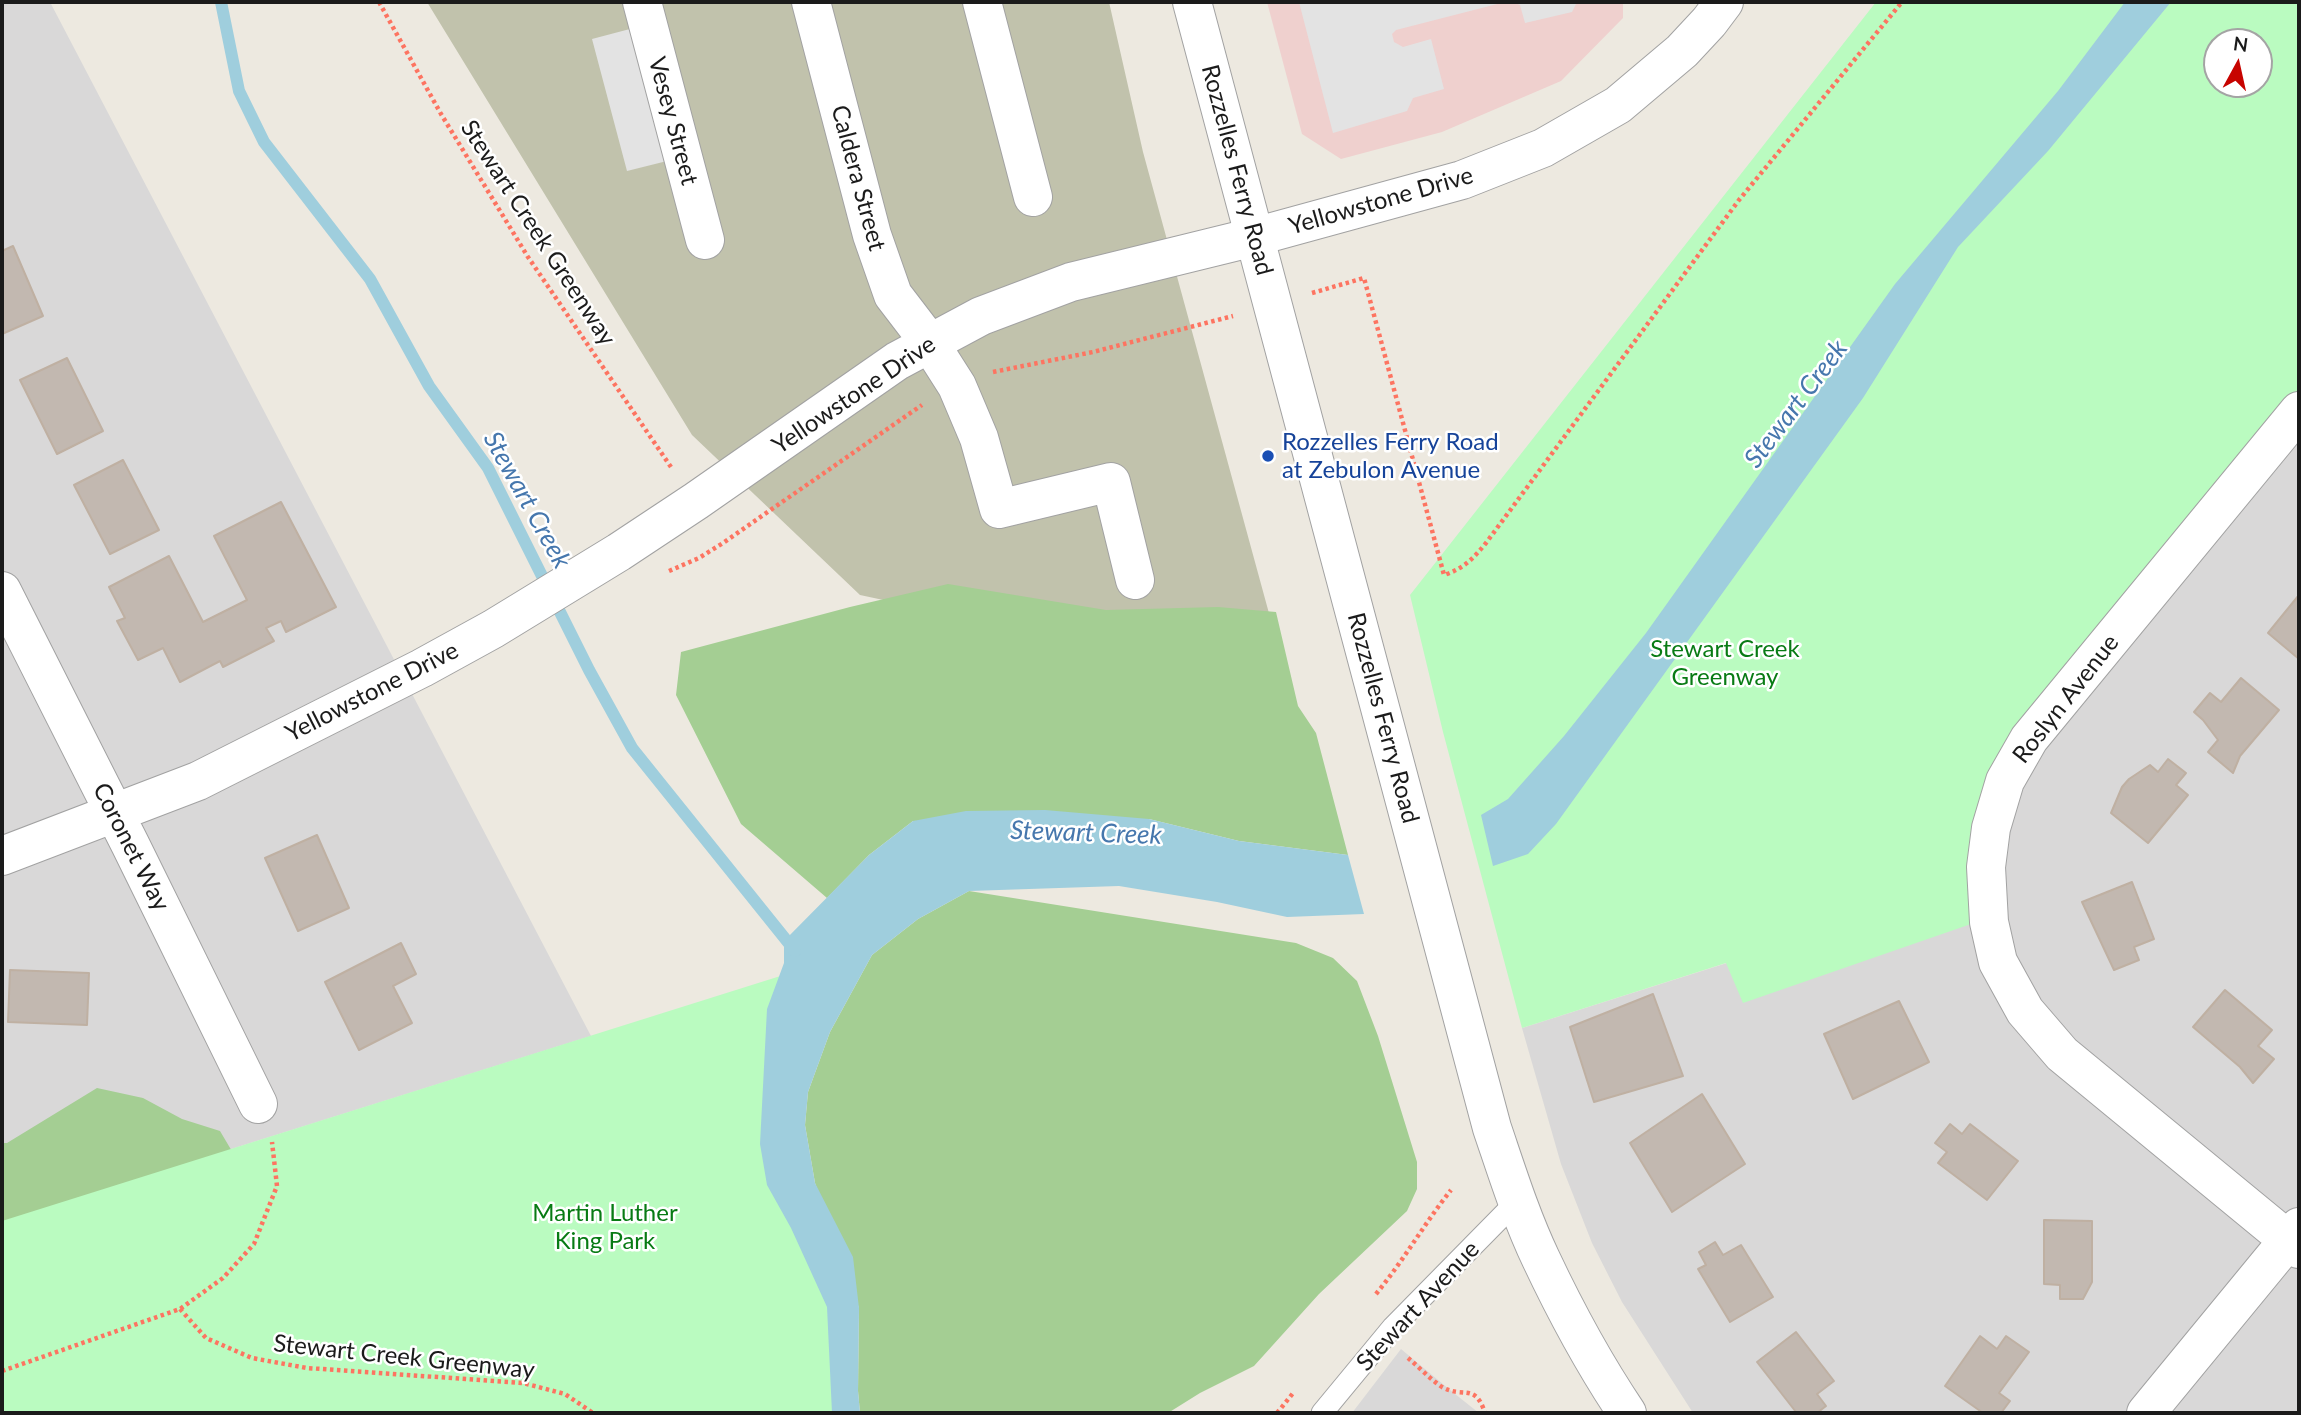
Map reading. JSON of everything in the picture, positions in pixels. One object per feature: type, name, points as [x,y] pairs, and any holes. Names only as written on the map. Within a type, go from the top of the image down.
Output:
[{"type":"street","name":"Vesey Street","points":[[642,2],[705,240]]},
{"type":"street","name":"Caldera Street","points":[[811,2],[872,235],[893,295],[929,342],[957,386],[979,438],[999,509],[1111,482],[1135,580]]},
{"type":"street","points":[[982,2],[1033,197]]},
{"type":"street","name":"Rozzelles Ferry Road","points":[[1192,2],[1492,1128],[1517,1201],[1541,1259],[1595,1364],[1627,1413]]},
{"type":"street","name":"Yellowstone Drive","points":[[2,856],[198,781],[422,668],[493,629],[696,501],[897,361],[981,316],[1071,282],[1254,237],[1462,180],[1543,148],[1618,105],[1682,51],[1724,2]]},
{"type":"street","name":"Roslyn Avenue","points":[[2296,1239],[2062,1054],[2025,1011],[1998,962],[1989,922],[1986,867],[1991,828],[2005,781],[2029,738],[2299,411]]},
{"type":"street","name":"Coronet Way","points":[[2,591],[258,1104]]},
{"type":"street","points":[[2146,1413],[2296,1239]]},
{"type":"lane","name":"Stewart Avenue","points":[[1322,1413],[1384,1338],[1517,1201]]},
{"type":"path","name":"Stewart Creek Greenway","points":[[379,2],[441,114],[528,257],[678,477]]},
{"type":"path","points":[[1319,292],[1364,278],[1444,575],[1459,570],[1475,557],[1739,200],[1902,2]]},
{"type":"path","points":[[663,574],[699,558],[723,543],[922,405],[980,375],[1093,352],[1223,318]]},
{"type":"path","points":[[2,1371],[180,1309],[223,1278],[254,1244],[277,1186],[271,1138],[258,1104]]},
{"type":"path","points":[[1375,1295],[1402,1263],[1432,1213],[1451,1190]]},
{"type":"path","name":"Stewart Creek Greenway","points":[[180,1309],[206,1338],[252,1358],[307,1368],[523,1383],[565,1394],[593,1413]]},
{"type":"path","points":[[1384,1338],[1443,1387],[1474,1393],[1485,1413]]},
{"type":"path","points":[[1277,1413],[1295,1392]]},
{"type":"shaded area","points":[[2,2],[50,2],[591,1036],[2,1221]]},
{"type":"shaded area","points":[[427,2],[1109,2],[1143,152],[1270,617],[1019,629],[860,595],[692,435]]},
{"type":"shaded area","points":[[1267,2],[1623,2],[1623,18],[1561,81],[1442,132],[1341,159],[1302,134]]},
{"type":"shaded area","points":[[1299,2],[1505,2],[1396,30],[1392,34],[1394,42],[1403,47],[1431,39],[1444,89],[1413,98],[1407,111],[1333,133]]},
{"type":"shaded area","points":[[1513,2],[1577,2],[1572,12],[1525,23],[1520,5]]},
{"type":"shaded area","points":[[664,20],[699,153],[627,171],[592,39]]},
{"type":"shaded area","points":[[2299,390],[2299,1413],[1693,1413],[1622,1302],[1592,1243],[1561,1164],[1522,1028],[1727,963],[1744,1002],[2026,722]]},
{"type":"shaded area","points":[[1401,1349],[1450,1390],[1479,1413],[1352,1413]]},
{"type":"green space","name":"Stewart Creek Greenway","points":[[1876,2],[2299,2],[2299,390],[2026,722],[1971,924],[1743,1003],[1726,963],[1522,1028],[1443,732],[1410,595]]},
{"type":"green space","points":[[948,584],[1106,610],[1218,607],[1276,612],[1298,706],[1316,733],[1348,855],[1239,841],[1149,819],[913,821],[869,855],[827,898],[741,824],[676,695],[681,652]]},
{"type":"green space","points":[[969,891],[1296,943],[1333,958],[1357,981],[1378,1036],[1417,1162],[1417,1189],[1407,1211],[1319,1294],[1254,1366],[1200,1393],[1168,1413],[860,1413],[859,1308],[815,1183],[805,1125],[808,1092],[830,1032],[872,955],[918,919]]},
{"type":"green space","name":"Martin Luther King Park","points":[[809,967],[792,1102],[842,1283],[846,1413],[2,1413],[2,1221]]},
{"type":"green space","points":[[97,1088],[143,1098],[182,1119],[220,1131],[236,1158],[2,1274],[2,1143],[7,1143]]},
{"type":"water","points":[[2125,2],[2171,2],[2048,151],[1958,247],[1863,398],[1556,824],[1528,854],[1493,866],[1481,815],[1508,799],[1564,736],[1646,633],[1895,284],[2058,91]]},
{"type":"water","points":[[1045,810],[1149,819],[1239,841],[1348,855],[1364,914],[1287,917],[1119,886],[969,891],[918,919],[872,955],[830,1032],[808,1092],[805,1125],[815,1183],[853,1257],[859,1308],[860,1413],[832,1413],[827,1307],[791,1228],[767,1185],[760,1144],[767,1009],[784,963],[784,941],[869,855],[913,821],[966,811]]},
{"type":"building","points":[[13,246],[43,316],[2,334],[2,251]]},
{"type":"building","points":[[67,358],[103,431],[57,454],[20,380]]},
{"type":"building","points":[[123,460],[159,530],[110,554],[74,485]]},
{"type":"building","points":[[281,502],[336,607],[286,632],[281,621],[266,628],[274,641],[223,667],[220,661],[180,682],[163,648],[138,660],[117,621],[125,618],[109,587],[169,556],[203,622],[247,600],[214,536]]},
{"type":"building","points":[[2299,595],[2299,659],[2268,633]]},
{"type":"building","points":[[2241,678],[2279,710],[2240,756],[2233,773],[2208,752],[2218,740],[2194,712],[2210,693],[2221,702]]},
{"type":"building","points":[[2168,759],[2186,773],[2176,785],[2188,795],[2148,843],[2111,813],[2122,787],[2129,779],[2150,765],[2158,772]]},
{"type":"building","points":[[317,835],[349,908],[298,931],[265,858]]},
{"type":"building","points":[[2132,882],[2154,939],[2134,947],[2139,960],[2114,970],[2082,902]]},
{"type":"building","points":[[401,943],[416,974],[393,986],[412,1023],[359,1050],[325,982]]},
{"type":"building","points":[[10,970],[89,973],[87,1025],[8,1022]]},
{"type":"building","points":[[2225,990],[2272,1030],[2258,1046],[2274,1059],[2253,1083],[2240,1067],[2193,1027]]},
{"type":"building","points":[[1653,994],[1683,1076],[1594,1102],[1570,1027]]},
{"type":"building","points":[[1899,1001],[1929,1062],[1853,1099],[1824,1034]]},
{"type":"building","points":[[1702,1094],[1745,1164],[1672,1212],[1630,1143]]},
{"type":"building","points":[[1950,1124],[1962,1134],[1970,1124],[2018,1161],[1987,1200],[1938,1163],[1947,1152],[1935,1143]]},
{"type":"building","points":[[2044,1220],[2092,1221],[2092,1282],[2083,1299],[2060,1299],[2060,1285],[2044,1284]]},
{"type":"building","points":[[1715,1242],[1723,1255],[1741,1245],[1773,1297],[1730,1322],[1698,1269],[1706,1265],[1699,1252]]},
{"type":"building","points":[[1796,1332],[1834,1381],[1817,1394],[1826,1406],[1817,1413],[1796,1412],[1757,1362]]},
{"type":"building","points":[[1980,1336],[1997,1349],[2006,1336],[2029,1352],[1999,1393],[2010,1401],[2001,1413],[1983,1413],[1945,1386]]},
{"type":"waterway","name":"Stewart Creek","points":[[221,2],[239,91],[264,142],[370,279],[429,386],[488,468],[589,670],[632,748],[795,951]]},
{"type":"place","name":"Rozzelles Ferry Road at Zebulon Avenue","points":[[1268,456]]}]
